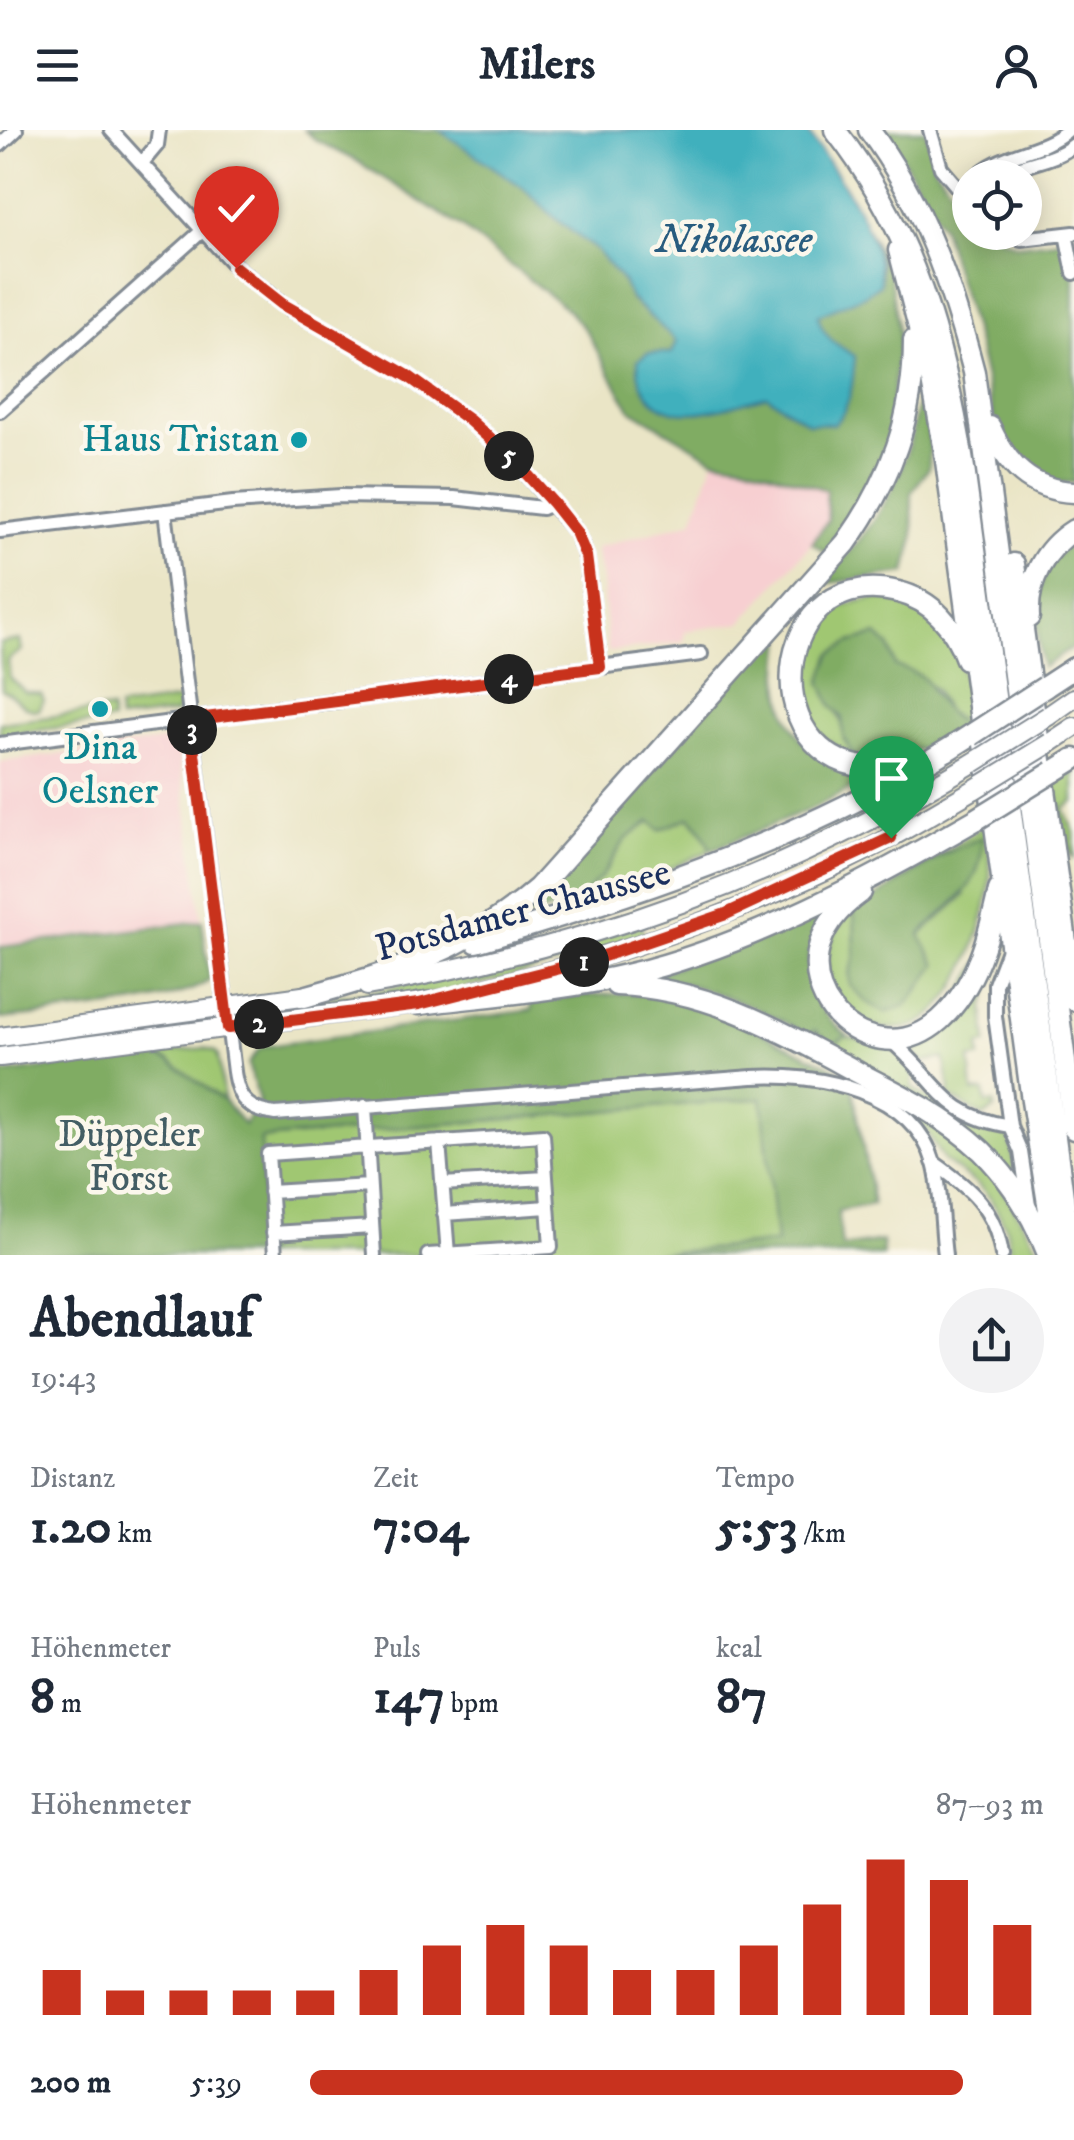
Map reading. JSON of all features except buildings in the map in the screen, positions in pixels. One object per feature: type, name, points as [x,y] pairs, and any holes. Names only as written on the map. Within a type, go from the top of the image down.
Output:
[{"type":"highway","points":[[835,130],[896,228],[932,312],[952,393],[1071,1255]]},
{"type":"highway","points":[[869,130],[930,234],[948,280],[974,372],[1074,1129]]},
{"type":"highway","points":[[896,228],[902,270],[930,370],[944,446],[1056,1255]]},
{"type":"highway","points":[[448,950],[481,932],[538,888],[846,542],[883,487],[903,432],[912,383],[914,313]]},
{"type":"highway","points":[[974,372],[984,386],[1050,782],[1064,856],[1074,874]]},
{"type":"highway","points":[[990,427],[1013,467],[1026,478],[1058,491],[1074,492]]},
{"type":"highway","points":[[1030,666],[1028,610],[1034,580],[1050,550],[1074,530]]},
{"type":"highway","points":[[963,740],[921,761],[886,768],[856,766],[825,751],[800,722],[790,688],[790,662],[803,631],[819,611],[842,596],[885,590],[910,596],[934,609],[952,630],[981,708]]},
{"type":"highway","points":[[304,997],[702,870],[817,820],[963,740],[1074,668]]},
{"type":"highway","points":[[419,1004],[634,974],[734,939],[908,859],[1050,782],[1074,759]]},
{"type":"highway","points":[[1050,782],[1058,892],[1074,1000]]},
{"type":"highway","points":[[908,859],[834,915],[819,941],[816,959],[821,991],[837,1016],[866,1034],[889,1039],[920,1033],[939,1021],[955,1002],[985,946],[1001,878]]},
{"type":"highway","points":[[584,984],[672,990],[706,998],[765,1022],[908,1098],[946,1122],[1018,1192],[1048,1255]]},
{"type":"main road","name":"Potsdamer Chaussee","points":[[0,1037],[304,997],[422,976],[515,955],[657,914],[810,852],[912,799],[1074,698]]},
{"type":"main road","name":"Potsdamer Chaussee","points":[[0,1058],[419,1004],[592,960],[726,914],[858,855],[1074,728]]},
{"type":"street","points":[[0,146],[16,130]]},
{"type":"street","points":[[111,130],[236,268],[282,304],[408,376],[469,420],[516,462],[576,532],[586,556],[600,667]]},
{"type":"street","points":[[142,163],[157,144],[159,130]]},
{"type":"street","points":[[930,130],[941,168],[952,176]]},
{"type":"street","points":[[1000,160],[1048,144],[1068,130]]},
{"type":"street","points":[[1042,161],[1074,145]]},
{"type":"street","points":[[0,411],[202,230]]},
{"type":"street","points":[[1042,236],[1070,233],[1074,272]]},
{"type":"street","points":[[0,531],[250,502],[340,496],[454,498],[542,508],[553,503]]},
{"type":"street","points":[[165,512],[235,1084],[240,1098],[251,1108],[275,1114],[787,1075],[850,1088],[890,1106],[916,1129],[934,1162],[945,1255]]},
{"type":"street","points":[[0,744],[701,654]]},
{"type":"street","points":[[1058,892],[1074,920]]},
{"type":"street","points":[[1010,943],[995,984],[995,1016],[1010,1126],[1021,1152],[1030,1216]]},
{"type":"street","points":[[889,1039],[917,1062],[947,1102],[980,1122],[1010,1126]]},
{"type":"street","points":[[364,1106],[374,1255]]},
{"type":"street","points":[[275,1255],[268,1154],[543,1135],[551,1247],[428,1255]]},
{"type":"street","points":[[439,1142],[448,1254]]},
{"type":"street","points":[[934,1162],[971,1189],[990,1216],[1002,1255]]},
{"type":"street","points":[[442,1184],[546,1178]]},
{"type":"street","points":[[270,1192],[370,1186]]},
{"type":"street","points":[[444,1214],[548,1207]]},
{"type":"street","points":[[273,1233],[372,1226]]},
{"type":"shaded area","points":[[714,459],[746,464],[826,490],[828,520],[741,623],[685,631],[684,642],[608,652],[602,579],[595,548],[693,521]]},
{"type":"shaded area","points":[[177,739],[202,921],[0,947],[0,762]]},
{"type":"green space","points":[[304,130],[439,130],[449,134],[524,188],[595,249],[624,283],[630,299],[678,341],[672,353],[648,353],[698,412],[767,396],[808,423],[830,341],[820,327],[818,314],[865,295],[880,284],[881,262],[842,182],[889,270],[899,336],[887,449],[860,502],[826,553],[812,543],[828,520],[826,490],[746,464],[714,459],[630,409],[586,331],[567,309],[460,226]]},
{"type":"green space","points":[[886,130],[926,130],[935,167],[952,190],[952,250],[1042,250],[1042,242],[1074,239],[1074,483],[1054,482],[1013,456],[995,424],[976,340],[942,227]]},
{"type":"green space","points":[[922,379],[929,468],[911,493],[914,537],[906,573],[821,584],[859,540],[891,491],[909,446]]},
{"type":"green space","points":[[1074,539],[1074,647],[1042,668],[1037,628],[1040,588],[1053,560]]},
{"type":"green space","points":[[876,598],[900,602],[919,611],[947,638],[957,656],[972,721],[964,725],[945,710],[935,689],[895,666],[889,646],[831,705],[854,756],[825,738],[807,716],[801,701],[800,668],[803,651],[819,623],[842,606]]},
{"type":"green space","points":[[784,624],[780,681],[788,717],[820,758],[870,779],[809,810],[711,850],[690,817],[660,830],[650,821],[625,840],[603,875],[577,902],[519,919]]},
{"type":"green space","points":[[877,635],[889,646],[895,666],[921,677],[944,709],[964,725],[924,748],[854,756],[843,738],[842,717],[831,705],[821,682],[831,654],[851,642]]},
{"type":"green space","points":[[20,640],[22,650],[8,660],[10,678],[25,692],[41,694],[44,700],[39,710],[28,708],[2,690],[0,643]]},
{"type":"green space","points":[[183,699],[176,713],[119,720],[118,708]]},
{"type":"green space","points":[[111,709],[112,721],[0,735],[0,723]]},
{"type":"green space","points":[[1074,770],[1074,802],[1064,809],[1074,833],[1074,859],[1067,846],[1054,781]]},
{"type":"green space","points":[[689,817],[700,828],[711,850],[644,881],[577,902],[603,875],[625,840],[651,821],[660,830]]},
{"type":"green space","points":[[987,824],[988,897],[975,943],[953,990],[922,1022],[904,1028],[880,1027],[859,1020],[832,989],[829,949],[838,929],[854,911],[855,956],[849,974],[920,935],[965,895],[944,854],[894,884]]},
{"type":"green space","points":[[982,837],[978,869],[972,882],[920,935],[937,965],[906,1006],[885,1013],[865,1001],[850,985],[855,956],[854,911],[944,854]]},
{"type":"green space","points":[[830,906],[812,942],[809,975],[820,1005],[847,1035],[833,1045],[815,1030],[808,1035],[733,999],[652,976]]},
{"type":"green space","points":[[202,921],[210,980],[193,989],[141,1002],[0,1019],[0,947]]},
{"type":"green space","points":[[641,925],[645,938],[506,978],[437,993],[252,1019],[251,1009],[383,990]]},
{"type":"green space","points":[[1000,927],[1003,947],[984,1006],[987,1044],[979,1045],[980,1058],[970,1059],[973,1092],[984,1091],[986,1103],[994,1103],[994,1109],[984,1117],[947,1095],[950,1090],[944,1058],[923,1062],[903,1045],[925,1041],[940,1030]]},
{"type":"green space","name":"Düppeler Forst","points":[[632,993],[702,1004],[851,1076],[873,1204],[838,1211],[842,1247],[882,1241],[883,1255],[646,1255],[776,1243],[762,1098],[261,1139],[265,1255],[0,1255],[0,1074],[152,1054],[170,1061],[224,1101],[244,1125],[259,1101],[248,1064],[259,1049],[267,1046],[532,1010],[531,999]]},
{"type":"green space","points":[[815,1030],[891,1046],[915,1063],[912,1088],[970,1123],[1006,1133],[1016,1176],[808,1035]]},
{"type":"green space","points":[[205,1048],[218,1056],[224,1101],[170,1061],[152,1054]]},
{"type":"green space","points":[[763,1098],[777,1243],[637,1255],[265,1255],[260,1139]]},
{"type":"green space","points":[[905,1106],[955,1138],[998,1180],[1042,1255],[1011,1255],[1006,1227],[990,1198],[944,1161]]},
{"type":"water","name":"Nikolassee","points":[[439,130],[806,130],[855,203],[879,264],[880,284],[865,295],[818,315],[827,335],[855,356],[845,410],[834,424],[808,423],[767,396],[701,412],[670,410],[656,403],[641,382],[638,360],[648,353],[672,353],[677,341],[630,298],[624,283],[595,249],[524,188]]},
{"type":"place","name":"Haus Tristan","points":[[299,440]]},
{"type":"place","name":"Dina Oelsner","points":[[100,709]]},
{"type":"route","points":[[236,268],[282,304],[408,376],[469,420],[516,462],[576,532],[586,556],[600,667],[190,720],[228,1028],[419,1004],[592,960],[726,914],[891,838]]}]
